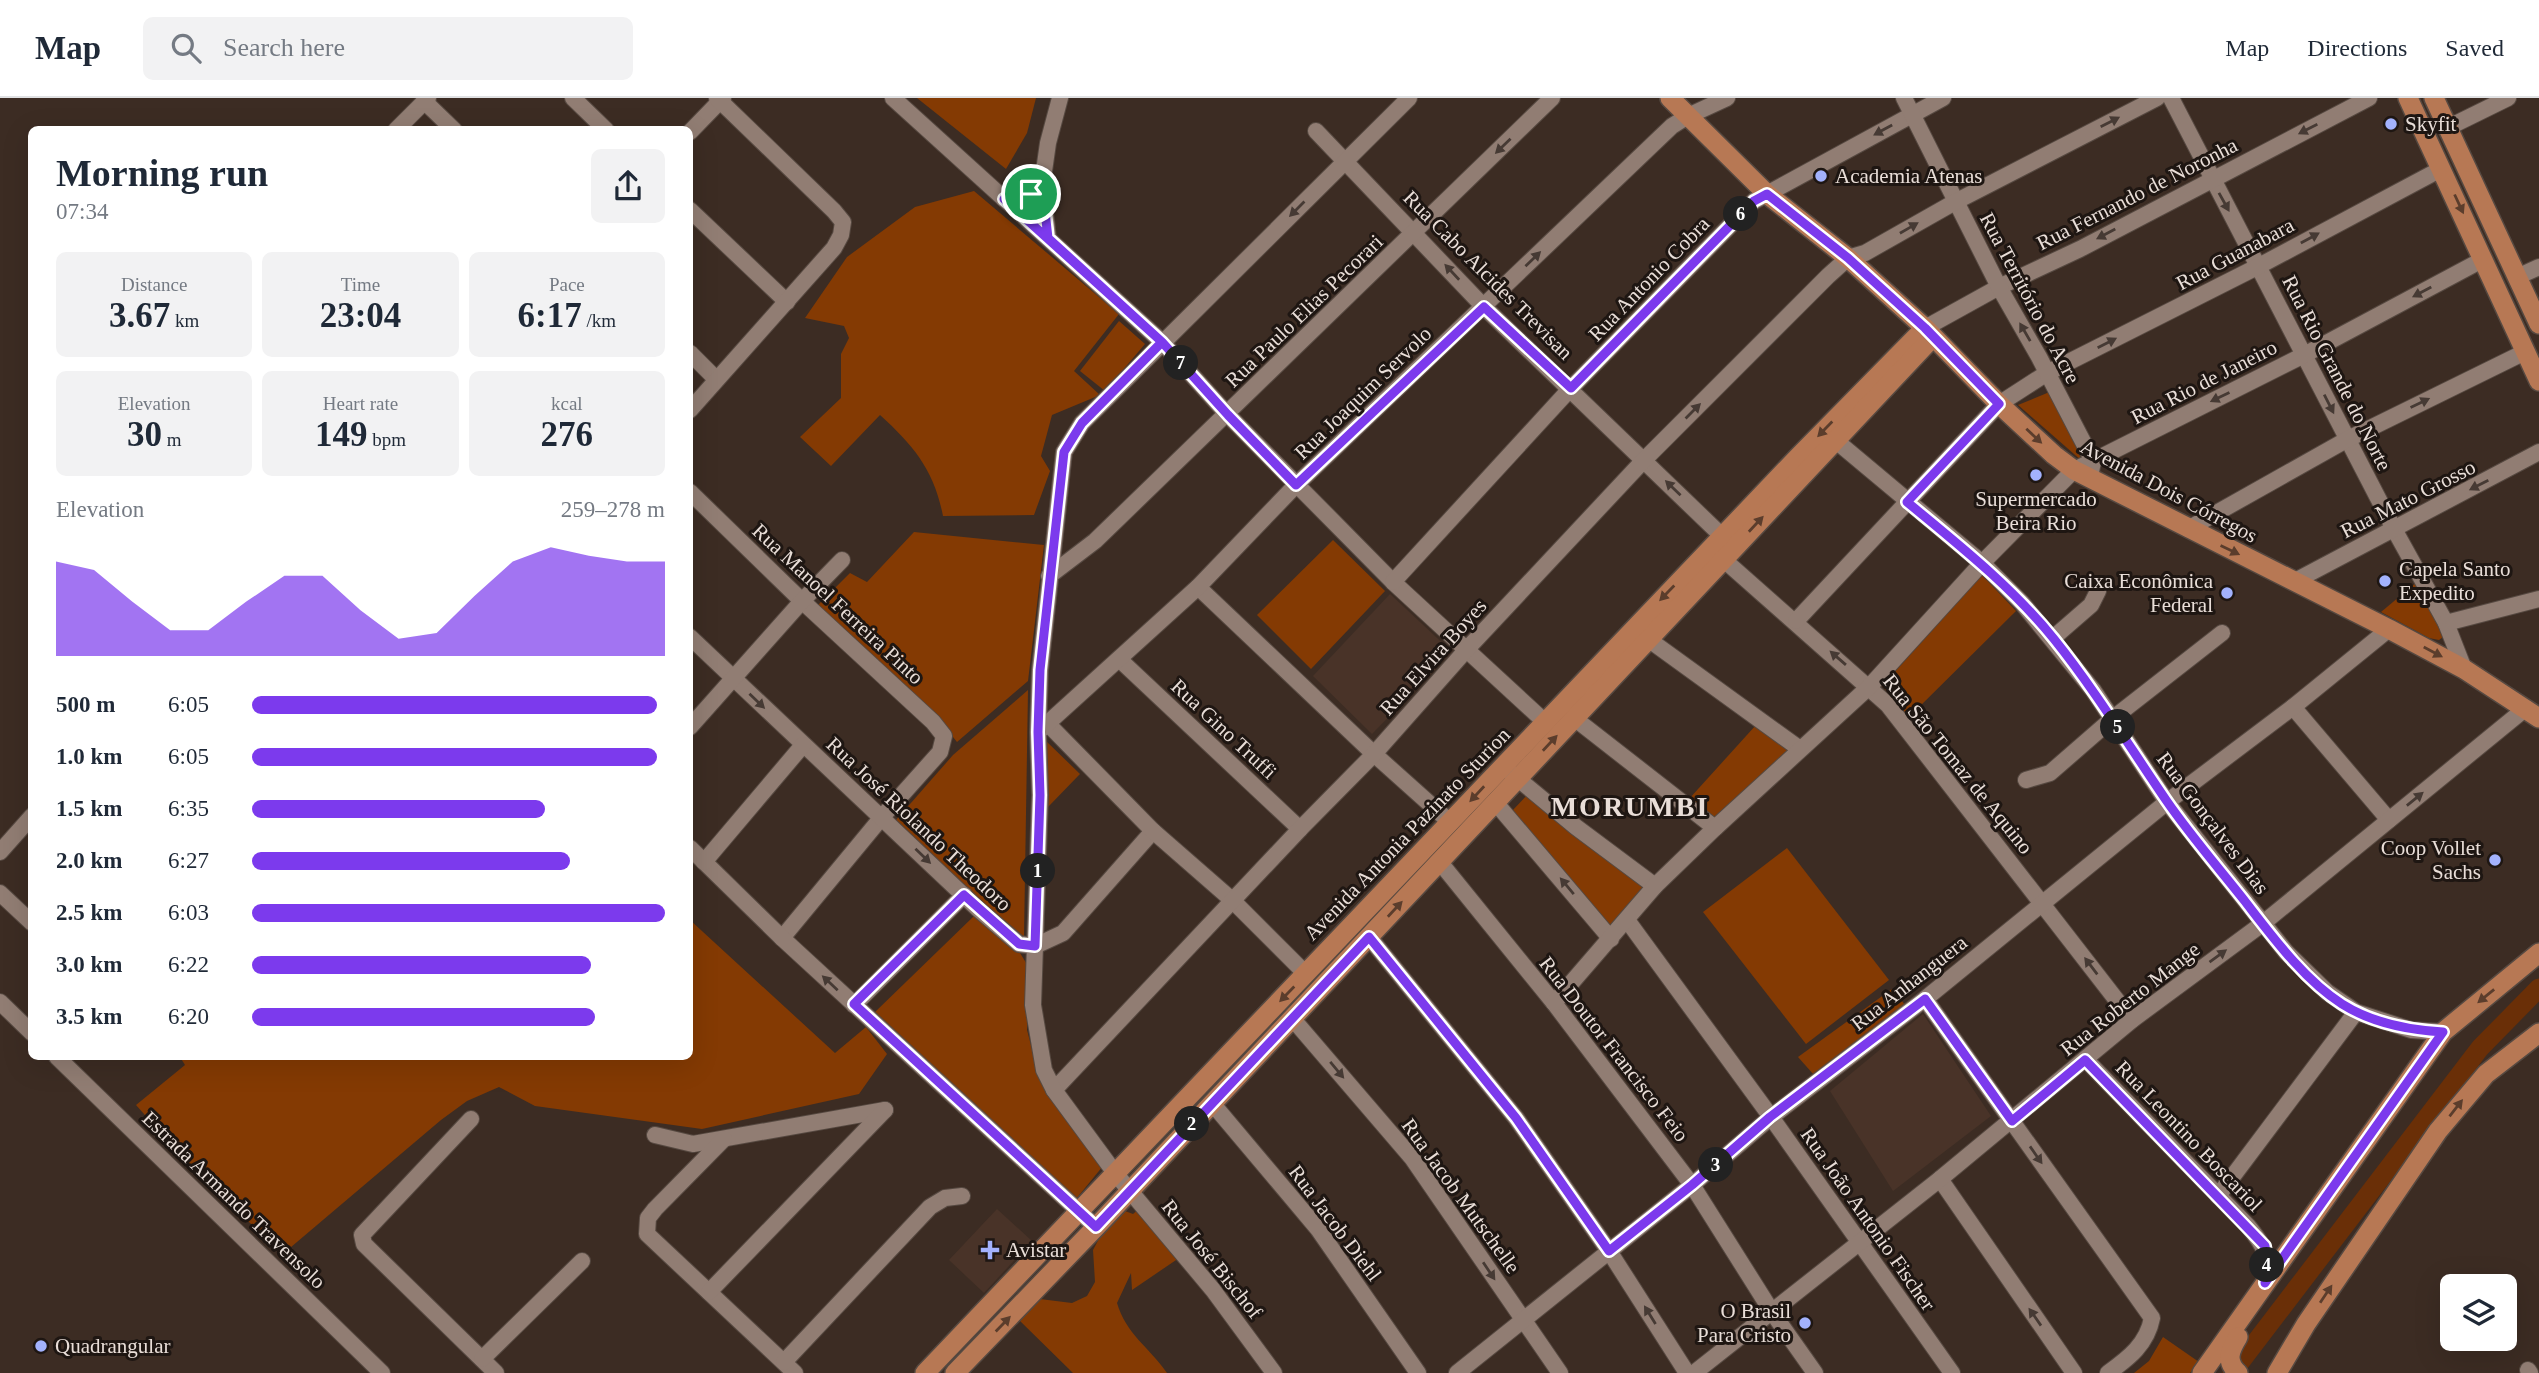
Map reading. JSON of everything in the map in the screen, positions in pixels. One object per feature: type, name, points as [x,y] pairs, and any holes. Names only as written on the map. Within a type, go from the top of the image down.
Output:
[{"type":"main road","name":"Avenida Dois Córregos","points":[[1670,98],[1767,194],[1848,258],[2054,455],[2086,470],[2188,529],[2464,669],[2532,713]]},
{"type":"main road","points":[[2408,98],[2539,381]]},
{"type":"main road","points":[[2434,98],[2539,324]]},
{"type":"main road","points":[[2482,260],[2486,252],[2493,249],[2517,277]]},
{"type":"main road","name":"Avenida Antonia Pazinato Sturion","points":[[955,1373],[1440,862],[1835,440],[1929,333]]},
{"type":"main road","name":"Avenida Antonia Pazinato Sturion","points":[[925,1373],[1722,536],[1929,333]]},
{"type":"main road","points":[[1700,559],[1723,559],[1722,536]]},
{"type":"main road","points":[[1440,862],[1434,850],[1436,841],[1450,822]]},
{"type":"main road","points":[[2202,1373],[2443,1032],[2539,953]]},
{"type":"main road","points":[[2277,1373],[2306,1324],[2408,1172],[2459,1103],[2493,1068],[2539,1033]]},
{"type":"main road","points":[[2233,1365],[2232,1346],[2258,1305],[2265,1283]]},
{"type":"main road","points":[[2266,1373],[2306,1324]]},
{"type":"street","points":[[573,98],[602,126]]},
{"type":"street","points":[[893,98],[1162,342],[1228,415],[1393,582],[1545,722]]},
{"type":"street","points":[[1048,238],[1042,185],[1048,143],[1060,98]]},
{"type":"street","name":"Rua José Bischof","points":[[1274,1373],[1213,1290],[1115,1173],[1054,1090],[1044,1070],[1033,1005],[1043,728],[1040,670],[1049,576],[1064,452],[1082,423],[1409,98]]},
{"type":"street","name":"Rua Paulo Elias Pecorari","points":[[1049,576],[1095,541],[1228,415],[1552,98]]},
{"type":"street","name":"Rua Joaquim Servolo","points":[[1043,728],[1198,587],[1296,485],[1672,126],[1727,98]]},
{"type":"street","name":"Rua Território do Acre","points":[[1904,98],[1955,202],[2046,373],[2086,470]]},
{"type":"street","name":"Rua Antonio Cobra","points":[[1393,582],[1571,388],[1754,201],[1943,98]]},
{"type":"street","name":"Rua Elvira Boyes","points":[[1054,1090],[1231,900],[1374,754],[1467,649],[1644,460],[1848,258],[1865,253],[1955,202],[2157,98]]},
{"type":"street","name":"Rua Rio Grande do Norte","points":[[2171,98],[2394,529],[2446,623],[2464,669]]},
{"type":"street","name":"Rua Fernando de Noronha","points":[[1929,333],[1999,287],[2080,248],[2369,98]]},
{"type":"street","points":[[2448,128],[2508,98]]},
{"type":"street","points":[[693,129],[720,99],[843,222],[841,235],[834,248],[693,406]]},
{"type":"street","points":[[400,126],[426,100],[450,126]]},
{"type":"street","name":"Rua Cabo Alcides Trevisan","points":[[1316,131],[1484,307],[1722,536]]},
{"type":"street","name":"Rua Guanabara","points":[[1796,621],[1999,404],[2046,373],[2259,266],[2441,169]]},
{"type":"street","points":[[1004,199],[1031,194],[1042,185]]},
{"type":"street","points":[[693,213],[787,302]]},
{"type":"street","name":"Rua Rio de Janeiro","points":[[1554,1003],[1655,886],[1870,686],[1982,563],[2086,470],[2482,260]]},
{"type":"street","points":[[2517,277],[2539,267]]},
{"type":"street","points":[[2188,529],[2348,439],[2525,352]]},
{"type":"street","points":[[693,357],[716,379]]},
{"type":"street","name":"Rua Gonçalves Dias","points":[[1835,440],[1982,563],[2053,638],[2112,719],[2167,802],[2286,953],[2327,992],[2356,1012],[2411,1030],[2443,1032]]},
{"type":"street","name":"Rua Mato Grosso","points":[[2295,581],[2539,452]]},
{"type":"street","name":"Rua Manoel Ferreira Pinto","points":[[693,495],[802,601],[933,722],[944,736],[940,752],[882,817]]},
{"type":"street","name":"Rua São Tomaz de Aquino","points":[[1723,559],[1870,686],[1888,705],[2132,1020]]},
{"type":"street","points":[[693,724],[842,560]]},
{"type":"street","points":[[1198,587],[1374,754],[1450,822]]},
{"type":"street","points":[[2053,638],[2091,605],[2098,591]]},
{"type":"street","points":[[2446,623],[2539,599]]},
{"type":"street","name":"Rua Anhanguera","points":[[1457,1373],[1692,1185],[1770,1117],[1925,999],[2167,802],[2293,707],[2389,629]]},
{"type":"street","points":[[2026,780],[2050,774],[2112,719],[2222,633]]},
{"type":"street","points":[[1648,639],[1800,749]]},
{"type":"street","name":"Rua José Riolando Theodoro","points":[[693,640],[964,895],[1019,944],[1035,946]]},
{"type":"street","name":"Rua Gino Truffi","points":[[1119,659],[1300,829]]},
{"type":"street","points":[[2293,707],[2389,820]]},
{"type":"street","name":"Rua Roberto Mange","points":[[1694,1373],[2012,1121],[2132,1020],[2262,924],[2389,820],[2532,713]]},
{"type":"street","points":[[1574,718],[1715,828]]},
{"type":"street","points":[[1043,728],[1231,900],[1306,974]]},
{"type":"street","points":[[704,862],[803,745]]},
{"type":"street","points":[[1500,770],[1519,777],[1576,827],[1655,886]]},
{"type":"street","points":[[1495,802],[1611,939]]},
{"type":"street","points":[[782,938],[882,817]]},
{"type":"street","points":[[0,852],[28,820]]},
{"type":"street","points":[[1035,946],[1063,933],[1153,831]]},
{"type":"street","points":[[693,851],[782,938],[1096,1227]]},
{"type":"street","name":"Rua Doutor Francisco Feio","points":[[1440,862],[1554,1003],[1692,1185],[1815,1373]]},
{"type":"street","points":[[0,893],[28,919]]},
{"type":"street","points":[[854,1004],[964,895]]},
{"type":"street","name":"Rua João Antonio Fischer","points":[[1627,920],[1952,1373]]},
{"type":"street","points":[[1369,937],[1516,1118],[1609,1251],[1687,1373]]},
{"type":"street","points":[[1925,999],[2152,1318],[2150,1332],[2138,1349],[2108,1373]]},
{"type":"street","points":[[0,1002],[28,1029]]},
{"type":"street","points":[[2218,1196],[2356,1012]]},
{"type":"street","name":"Rua Jacob Mutschelle","points":[[1293,1018],[1412,1158],[1560,1373]]},
{"type":"street","name":"Estrada Armando Travensolo","points":[[60,1060],[382,1373]]},
{"type":"street","name":"Rua Leontino Boscariol","points":[[2085,1060],[2265,1246],[2265,1283]]},
{"type":"street","name":"Rua Jacob Diehl","points":[[1213,1103],[1318,1229],[1418,1373]]},
{"type":"street","points":[[655,1135],[693,1144],[885,1110],[709,1292]]},
{"type":"street","points":[[471,1119],[362,1236],[364,1244],[496,1373]]},
{"type":"street","points":[[835,1120],[850,1142],[849,1149]]},
{"type":"street","points":[[724,1139],[655,1209],[648,1218],[647,1234],[789,1368],[930,1207],[945,1198],[962,1196]]},
{"type":"street","points":[[1940,1179],[2074,1373]]},
{"type":"street","points":[[481,1359],[582,1261]]},
{"type":"shaded area","points":[[917,98],[1036,98],[1027,133],[1006,169]]},
{"type":"shaded area","points":[[974,191],[1119,314],[1074,371],[1100,395],[1052,415],[1041,456],[1050,471],[1034,515],[943,516],[934,485],[921,460],[903,437],[880,415],[831,466],[800,437],[841,398],[841,354],[849,338],[844,326],[805,318],[847,257],[915,207]]},
{"type":"shaded area","points":[[1119,321],[1145,344],[1105,391],[1080,371]]},
{"type":"shaded area","points":[[2052,391],[2082,461],[2018,405]]},
{"type":"shaded area","points":[[914,532],[1044,545],[1028,681],[957,742],[933,712],[816,607],[850,573],[867,582]]},
{"type":"shaded area","points":[[1333,540],[1385,591],[1311,669],[1257,615]]},
{"type":"shaded area","points":[[1982,575],[2016,611],[1909,717],[1882,686]]},
{"type":"shaded area","points":[[2417,582],[2443,630],[2443,637],[2439,640],[2429,638],[2381,612]]},
{"type":"shaded area","points":[[1390,594],[1452,652],[1372,734],[1313,676]]},
{"type":"shaded area","points":[[1028,690],[1024,937],[1018,938],[896,820],[953,755]]},
{"type":"shaded area","points":[[1756,725],[1791,752],[1716,819],[1689,799]]},
{"type":"shaded area","points":[[1045,740],[1080,774],[1048,807]]},
{"type":"shaded area","points":[[1529,793],[1645,889],[1608,931],[1511,812]]},
{"type":"shaded area","points":[[1787,848],[1889,980],[1806,1044],[1703,912]]},
{"type":"shaded area","points":[[974,916],[1020,953],[1028,966],[1027,1030],[1037,1068],[1103,1166],[1076,1199],[874,1013]]},
{"type":"shaded area","points":[[693,923],[835,1053],[866,1027],[887,1054],[859,1094],[702,1129],[535,1106],[499,1087],[467,1101],[441,1120],[284,1253],[208,1186],[136,1105],[185,1065],[182,1060],[693,1060]]},
{"type":"shaded area","points":[[1892,989],[1906,1006],[1814,1075],[1798,1057]]},
{"type":"shaded area","points":[[1923,1014],[1991,1116],[1893,1191],[1830,1091]]},
{"type":"shaded area","points":[[1140,1208],[1179,1258],[1132,1290],[1131,1273],[1117,1303],[1132,1332],[1167,1373],[1073,1373],[1019,1320],[1040,1299],[1072,1303],[1087,1296],[1095,1282],[1093,1250],[1101,1235],[1125,1211],[1133,1214]]},
{"type":"shaded area","name":"Avistar","points":[[997,1209],[1032,1241],[984,1293],[949,1260]]},
{"type":"shaded area","points":[[2163,1337],[2199,1362],[2190,1373],[2134,1373],[2149,1361]]},
{"type":"waterway","points":[[2232,1373],[2480,1048],[2539,988]]},
{"type":"place","name":"Skyfit","points":[[2391,124]]},
{"type":"place","name":"Academia Atenas","points":[[1821,176]]},
{"type":"place","name":"Supermercado Beira Rio","points":[[2036,475]]},
{"type":"place","name":"Capela Santo Expedito","points":[[2385,581]]},
{"type":"place","name":"Caixa Econômica Federal","points":[[2227,593]]},
{"type":"place","name":"Coop Vollet Sachs","points":[[2495,860]]},
{"type":"place","name":"Avistar","points":[[990,1250]]},
{"type":"place","name":"O Brasil Para Cristo","points":[[1805,1323]]},
{"type":"place","name":"Quadrangular","points":[[41,1346]]},
{"type":"district","name":"MORUMBI","points":[[1630,806]]},
{"type":"route","points":[[1031,194],[1004,199],[1162,342],[1296,485],[1484,307],[1571,388],[1754,201],[1767,194],[1848,258],[1925,328],[1999,404],[1907,502],[1982,563],[2053,638],[2093,690],[2167,802],[2286,953],[2340,1003],[2356,1012],[2411,1030],[2443,1032],[2265,1283],[2265,1246],[2085,1060],[2012,1121],[1925,999],[1770,1117],[1692,1185],[1609,1251],[1516,1118],[1369,937],[1096,1227],[854,1004],[964,895],[1019,944],[1035,946],[1040,795],[1040,670],[1064,452],[1082,423],[1162,342],[1048,238],[1042,185],[1031,194]]}]
